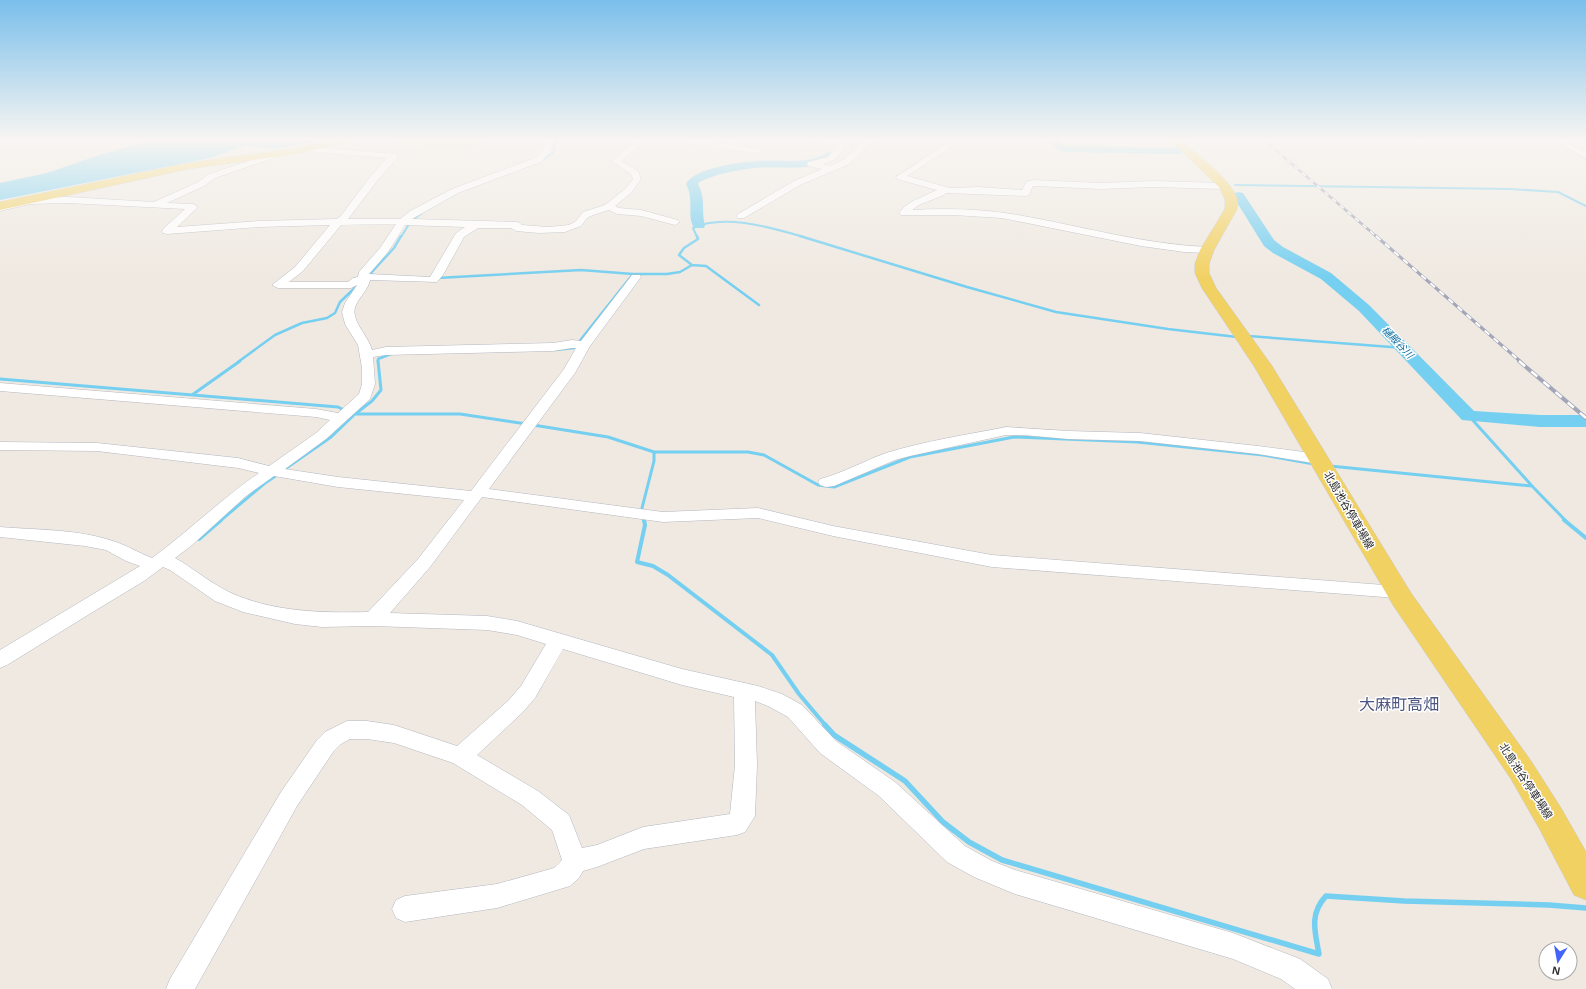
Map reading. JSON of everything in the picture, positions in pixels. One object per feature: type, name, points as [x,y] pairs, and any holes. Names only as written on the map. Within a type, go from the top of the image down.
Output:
[{"type":"main road","points":[[0,207],[96,186]]},
{"type":"main road","name":"北島池谷停車場線","points":[[1223,186],[1230,193],[1232,202],[1231,209],[1207,250],[1202,264],[1202,273],[1209,288],[1263,366],[1397,592],[1520,770],[1550,818],[1586,884]]},
{"type":"street","points":[[155,205],[196,186]]},
{"type":"street","points":[[368,186],[343,219],[338,222],[298,269],[278,285],[351,285],[364,278],[435,278],[460,235],[475,225]]},
{"type":"street","points":[[0,660],[82,609],[138,577],[158,563],[240,493],[277,472],[321,436],[357,403],[368,390],[368,355],[362,339],[349,319],[348,310],[351,300],[364,285],[363,274],[408,222],[413,213],[455,191],[468,186]]},
{"type":"street","points":[[0,207],[30,201],[68,200],[193,207],[167,231],[259,224],[338,222],[517,225],[516,228],[540,230],[555,229],[578,224],[584,216],[610,207],[613,202],[632,189],[633,186]]},
{"type":"street","points":[[741,216],[792,186]]},
{"type":"street","points":[[933,186],[950,191],[978,190],[1023,194],[1026,193],[1028,186]]},
{"type":"street","points":[[942,189],[941,193],[908,208],[904,213],[931,212],[1002,216],[1032,220],[1129,242],[1170,248],[1207,250]]},
{"type":"street","points":[[610,207],[617,210],[641,213],[675,222]]},
{"type":"street","points":[[373,619],[424,563],[570,370],[579,344],[636,277]]},
{"type":"street","points":[[368,355],[386,351],[553,347],[579,344]]},
{"type":"street","points":[[0,387],[316,413],[341,417]]},
{"type":"street","points":[[826,482],[834,481],[907,452],[1006,431],[1068,435],[1140,437],[1258,450],[1321,463]]},
{"type":"street","points":[[0,446],[97,447],[238,463],[277,472],[375,487],[476,494],[663,517],[748,512],[772,516],[833,531],[992,561],[1180,574],[1397,592]]},
{"type":"street","points":[[0,532],[85,540],[111,546],[132,557],[176,566],[221,596],[243,605],[295,617],[322,620],[373,619],[487,623],[517,628],[682,677],[745,691],[775,700],[795,711],[828,747],[887,789],[956,854],[983,869],[1015,882],[1233,946],[1290,969],[1318,989]]},
{"type":"street","points":[[460,756],[515,707],[528,692],[558,640]]},
{"type":"street","points":[[405,909],[497,896],[561,878],[570,870],[575,861],[597,856],[643,838],[737,824],[743,816],[746,765],[745,691]]},
{"type":"street","points":[[180,989],[288,798],[325,746],[333,738],[347,730],[394,734],[460,756],[530,798],[561,824],[575,861]]},
{"type":"water","points":[[0,186],[69,186],[0,200]]},
{"type":"waterway","name":"樋殿谷川","points":[[693,186],[698,200],[697,219],[699,225]]},
{"type":"waterway","points":[[1314,186],[1510,189],[1558,192],[1586,206]]},
{"type":"waterway","name":"樋殿谷川","points":[[1239,196],[1269,243],[1278,250],[1326,276],[1364,308],[1469,416],[1540,421],[1586,421]]},
{"type":"waterway","points":[[401,237],[411,221],[422,213]]},
{"type":"waterway","points":[[697,237],[693,228],[719,222],[733,222],[763,226],[804,237]]},
{"type":"waterway","points":[[373,275],[370,274],[394,248],[401,236]]},
{"type":"waterway","points":[[692,265],[679,255],[684,248],[698,239],[697,236]]},
{"type":"waterway","points":[[800,236],[967,287],[1056,312],[1168,329],[1237,337]]},
{"type":"waterway","points":[[633,274],[667,274],[680,272],[692,265]]},
{"type":"waterway","points":[[692,265],[706,266],[759,305]]},
{"type":"waterway","points":[[437,278],[581,270],[633,274]]},
{"type":"waterway","points":[[555,350],[574,348],[633,274]]},
{"type":"waterway","points":[[238,362],[275,335],[302,323],[327,318],[335,313],[340,302],[360,283]]},
{"type":"waterway","points":[[1248,336],[1404,348]]},
{"type":"waterway","points":[[378,361],[378,359],[391,354]]},
{"type":"waterway","points":[[192,395],[240,361]]},
{"type":"waterway","points":[[355,414],[372,401],[381,390],[378,361]]},
{"type":"waterway","points":[[0,379],[192,395]]},
{"type":"waterway","points":[[192,395],[338,407],[346,411]]},
{"type":"waterway","points":[[282,471],[331,437],[355,414]]},
{"type":"waterway","points":[[355,414],[460,414],[527,424]]},
{"type":"waterway","points":[[1469,416],[1532,486]]},
{"type":"waterway","points":[[533,425],[608,437],[654,452]]},
{"type":"waterway","points":[[654,452],[748,452],[764,455],[818,485],[834,487],[910,457],[1014,437],[1137,442],[1263,455],[1314,464]]},
{"type":"waterway","points":[[644,521],[642,508],[654,461],[654,452]]},
{"type":"waterway","points":[[1330,466],[1532,486]]},
{"type":"waterway","points":[[220,521],[265,483],[277,475]]},
{"type":"waterway","points":[[1532,486],[1566,521]]},
{"type":"waterway","points":[[199,539],[221,520]]},
{"type":"waterway","points":[[644,520],[645,525],[637,562],[653,566],[668,575],[772,655],[799,694],[826,726]]},
{"type":"waterway","points":[[1564,520],[1586,538]]},
{"type":"waterway","points":[[825,725],[834,735],[905,781],[943,822],[969,842],[1002,860],[1319,954],[1315,931],[1315,916],[1326,896],[1404,901],[1549,905],[1586,908]]},
{"type":"railway","points":[[1318,186],[1377,237]]},
{"type":"railway","points":[[1376,236],[1521,362]]},
{"type":"railway","points":[[1519,361],[1586,418]]},
{"type":"district","name":"大麻町高畑","points":[[1399,704]]}]
